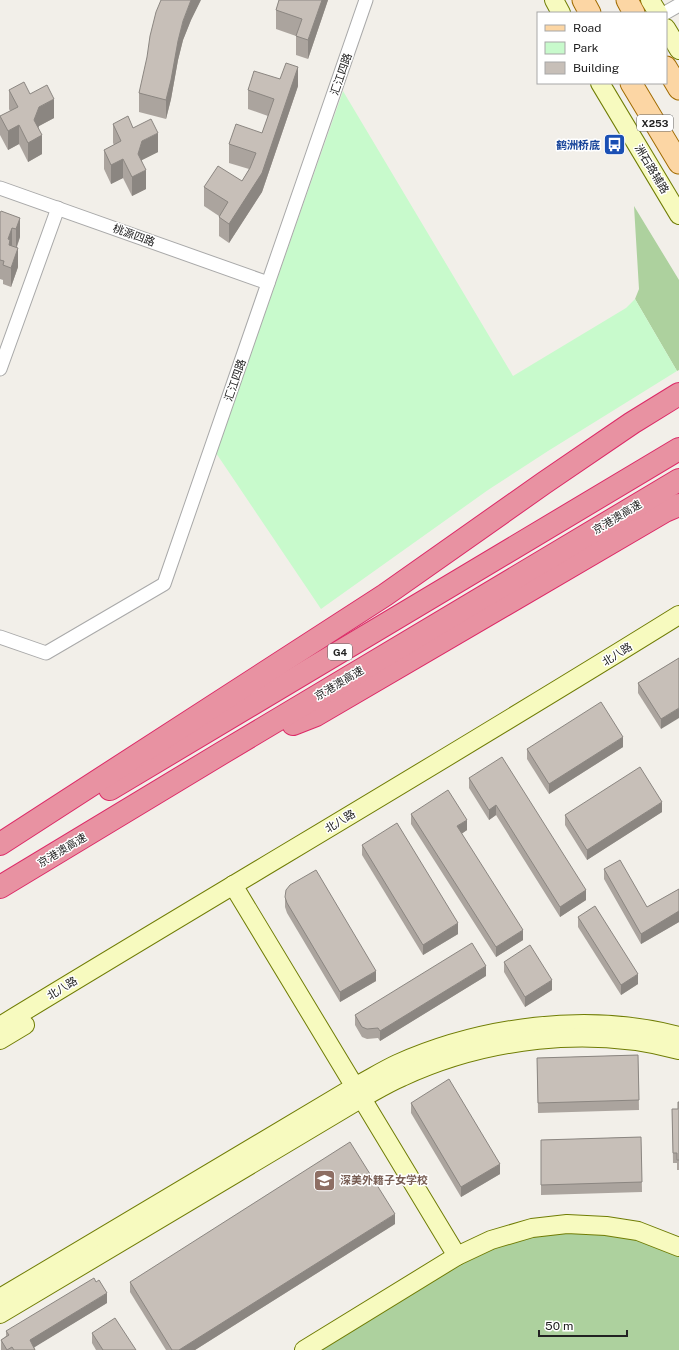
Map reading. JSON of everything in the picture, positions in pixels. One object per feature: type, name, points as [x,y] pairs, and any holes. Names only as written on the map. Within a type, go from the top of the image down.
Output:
[{"type":"highway","points":[[0,844],[385,595],[632,422],[679,394]]},
{"type":"highway","name":"G4","points":[[0,855],[679,449]]},
{"type":"highway","name":"京港澳高速","points":[[0,887],[679,480]]},
{"type":"highway","points":[[222,753],[316,714],[672,508]]},
{"type":"main road","points":[[582,0],[589,12]]},
{"type":"main road","points":[[627,0],[633,12]]},
{"type":"main road","points":[[667,69],[679,89]]},
{"type":"main road","name":"X253","points":[[632,84],[679,164]]},
{"type":"street","name":"汇江四路","points":[[0,637],[46,654],[164,584],[366,0]]},
{"type":"street","points":[[554,0],[560,12]]},
{"type":"street","points":[[650,0],[657,12]]},
{"type":"street","points":[[667,12],[679,5]]},
{"type":"street","points":[[667,30],[679,50]]},
{"type":"street","points":[[667,51],[679,62]]},
{"type":"street","name":"洲石路辅路","points":[[601,84],[679,215]]},
{"type":"street","name":"桃源四路","points":[[0,188],[268,283]]},
{"type":"street","points":[[0,369],[58,208]]},
{"type":"street","name":"北八路","points":[[0,1040],[411,778],[679,615]]},
{"type":"street","name":"北八路","points":[[0,1026],[235,890],[397,801],[679,630]]},
{"type":"street","points":[[235,890],[457,1256]]},
{"type":"street","points":[[0,1314],[358,1093],[397,1064],[463,1040],[499,1032],[538,1026],[576,1024],[613,1026],[660,1031],[679,1036]]},
{"type":"street","points":[[0,1298],[358,1093],[433,1064],[467,1053],[501,1045],[539,1040],[576,1038],[612,1039],[658,1044],[679,1050]]},
{"type":"street","points":[[304,1350],[457,1256],[491,1240],[532,1228],[567,1224],[606,1226],[638,1231],[679,1247]]},
{"type":"green space","points":[[343,91],[513,376],[626,308],[635,299],[677,371],[488,490],[321,609],[216,453]]},
{"type":"green space","points":[[634,206],[679,280],[679,370],[677,371],[635,299],[639,289]]},
{"type":"green space","points":[[567,1224],[679,1247],[679,1350],[304,1350],[457,1256]]},
{"type":"building","points":[[161,0],[191,0],[183,21],[178,41],[166,100],[139,93],[150,36],[156,12]]},
{"type":"building","points":[[279,0],[322,0],[308,40],[296,36],[302,19],[276,10]]},
{"type":"building","points":[[286,63],[298,67],[262,173],[229,224],[219,217],[228,202],[204,187],[218,166],[242,181],[250,168],[256,153],[229,144],[236,124],[262,133],[274,99],[248,90],[254,71],[280,79]]},
{"type":"building","points":[[24,82],[30,94],[47,85],[54,99],[39,107],[34,120],[42,135],[28,143],[19,125],[8,131],[0,116],[18,107],[9,90]]},
{"type":"building","points":[[128,116],[133,128],[151,119],[158,133],[142,141],[138,154],[146,170],[132,177],[123,159],[111,165],[104,150],[121,141],[113,124]]},
{"type":"building","points":[[1,211],[20,218],[16,229],[12,228],[8,239],[10,240],[9,245],[18,248],[11,268],[3,265],[4,261],[0,260]]},
{"type":"building","points":[[679,658],[679,708],[661,719],[638,683]]},
{"type":"building","points":[[601,702],[623,737],[549,784],[527,749]]},
{"type":"building","points":[[502,757],[586,890],[560,907],[496,805],[489,810],[469,778]]},
{"type":"building","points":[[640,767],[662,802],[587,850],[565,815]]},
{"type":"building","points":[[448,790],[467,820],[457,826],[523,930],[496,947],[411,814]]},
{"type":"building","points":[[397,823],[458,923],[423,945],[362,845]]},
{"type":"building","points":[[620,860],[647,907],[679,889],[679,911],[641,934],[604,869]]},
{"type":"building","points":[[316,870],[376,971],[340,992],[287,903],[285,897],[286,890],[290,885]]},
{"type":"building","points":[[595,906],[638,974],[621,985],[578,917]]},
{"type":"building","points":[[472,943],[486,966],[380,1031],[378,1028],[367,1029],[362,1027],[355,1015]]},
{"type":"building","points":[[530,945],[552,980],[525,997],[504,962]]},
{"type":"building","points":[[638,1055],[639,1100],[538,1103],[537,1058]]},
{"type":"building","points":[[449,1079],[500,1164],[461,1187],[411,1103]]},
{"type":"building","points":[[678,1102],[679,1160],[677,1160],[677,1153],[673,1153],[672,1109],[678,1109]]},
{"type":"building","points":[[641,1137],[642,1182],[541,1185],[541,1140]]},
{"type":"building","points":[[350,1142],[395,1214],[179,1350],[172,1350],[130,1282]]},
{"type":"building","points":[[94,1278],[96,1282],[99,1280],[107,1293],[30,1340],[35,1350],[14,1350],[12,1347],[7,1350],[1,1340],[9,1335],[6,1331]]},
{"type":"building","points":[[115,1318],[136,1350],[103,1350],[92,1333]]},
{"type":"place","name":"鹤洲桥底","points":[[615,145]]},
{"type":"place","name":"深美外籍子女学校","points":[[324,1180]]}]
